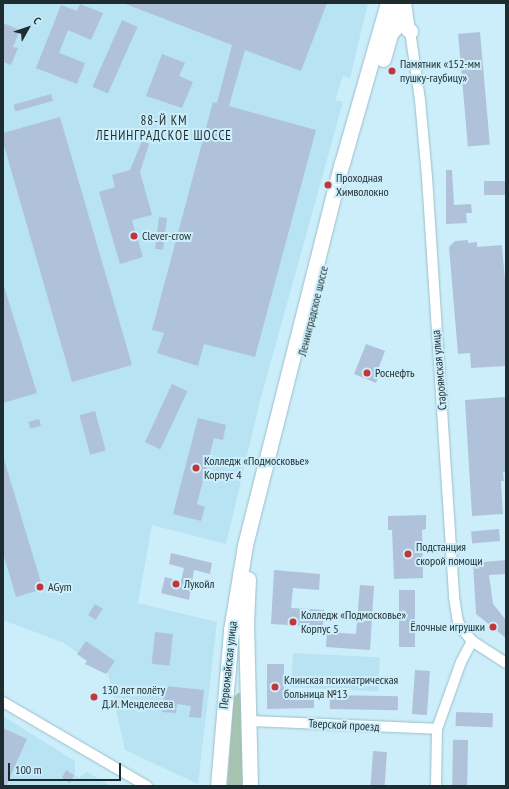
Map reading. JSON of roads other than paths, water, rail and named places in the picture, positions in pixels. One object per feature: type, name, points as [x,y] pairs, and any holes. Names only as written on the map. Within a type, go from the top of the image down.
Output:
[{"type":"highway","name":"Ленинградское шоссе","points":[[245,545],[341,170],[388,3]]},
{"type":"highway","name":"Ленинградское шоссе","points":[[246,623],[250,566],[266,495],[351,166],[399,3]]},
{"type":"highway","points":[[391,32],[402,22],[410,31]]},
{"type":"highway","name":"Первомайская улица","points":[[218,786],[224,693],[245,545]]},
{"type":"highway","name":"Первомайская улица","points":[[246,623],[250,721],[250,786]]},
{"type":"highway","points":[[224,693],[230,681],[237,677],[242,678],[249,694]]},
{"type":"street","name":"Староямская улица","points":[[406,3],[414,55]]},
{"type":"street","name":"Староямская улица","points":[[411,3],[414,55],[428,192],[454,597],[458,622],[472,641],[506,663]]},
{"type":"street","points":[[436,786],[437,729],[461,662],[472,641]]},
{"type":"street","points":[[3,702],[147,786]]},
{"type":"street","name":"Тверской проезд","points":[[250,721],[437,729]]},
{"type":"place","name":"Памятник «152-мм пушку-гаубицу»","points":[[392,71]]},
{"type":"place","name":"Проходная Химволокно","points":[[328,185]]},
{"type":"place","name":"Clever-crow","points":[[134,236]]},
{"type":"place","name":"Роснефть","points":[[367,373]]},
{"type":"place","name":"Колледж «Подмосковье» Корпус 4","points":[[196,468]]},
{"type":"place","name":"Подстанция скорой помощи","points":[[408,554]]},
{"type":"place","name":"Лукойл","points":[[176,584]]},
{"type":"place","name":"AGym","points":[[40,587]]},
{"type":"place","name":"Колледж «Подмосковье» Корпус 5","points":[[293,622]]},
{"type":"place","name":"Ёлочные игрушки","points":[[493,627]]},
{"type":"place","name":"Клинская психиатрическая больница №13","points":[[275,687]]},
{"type":"place","name":"130 лет полёту Д.И. Менделеева","points":[[94,697]]},
{"type":"district","name":"88-Й КМ ЛЕНИНГРАДСКОЕ ШОССЕ","points":[[164,130]]}]
